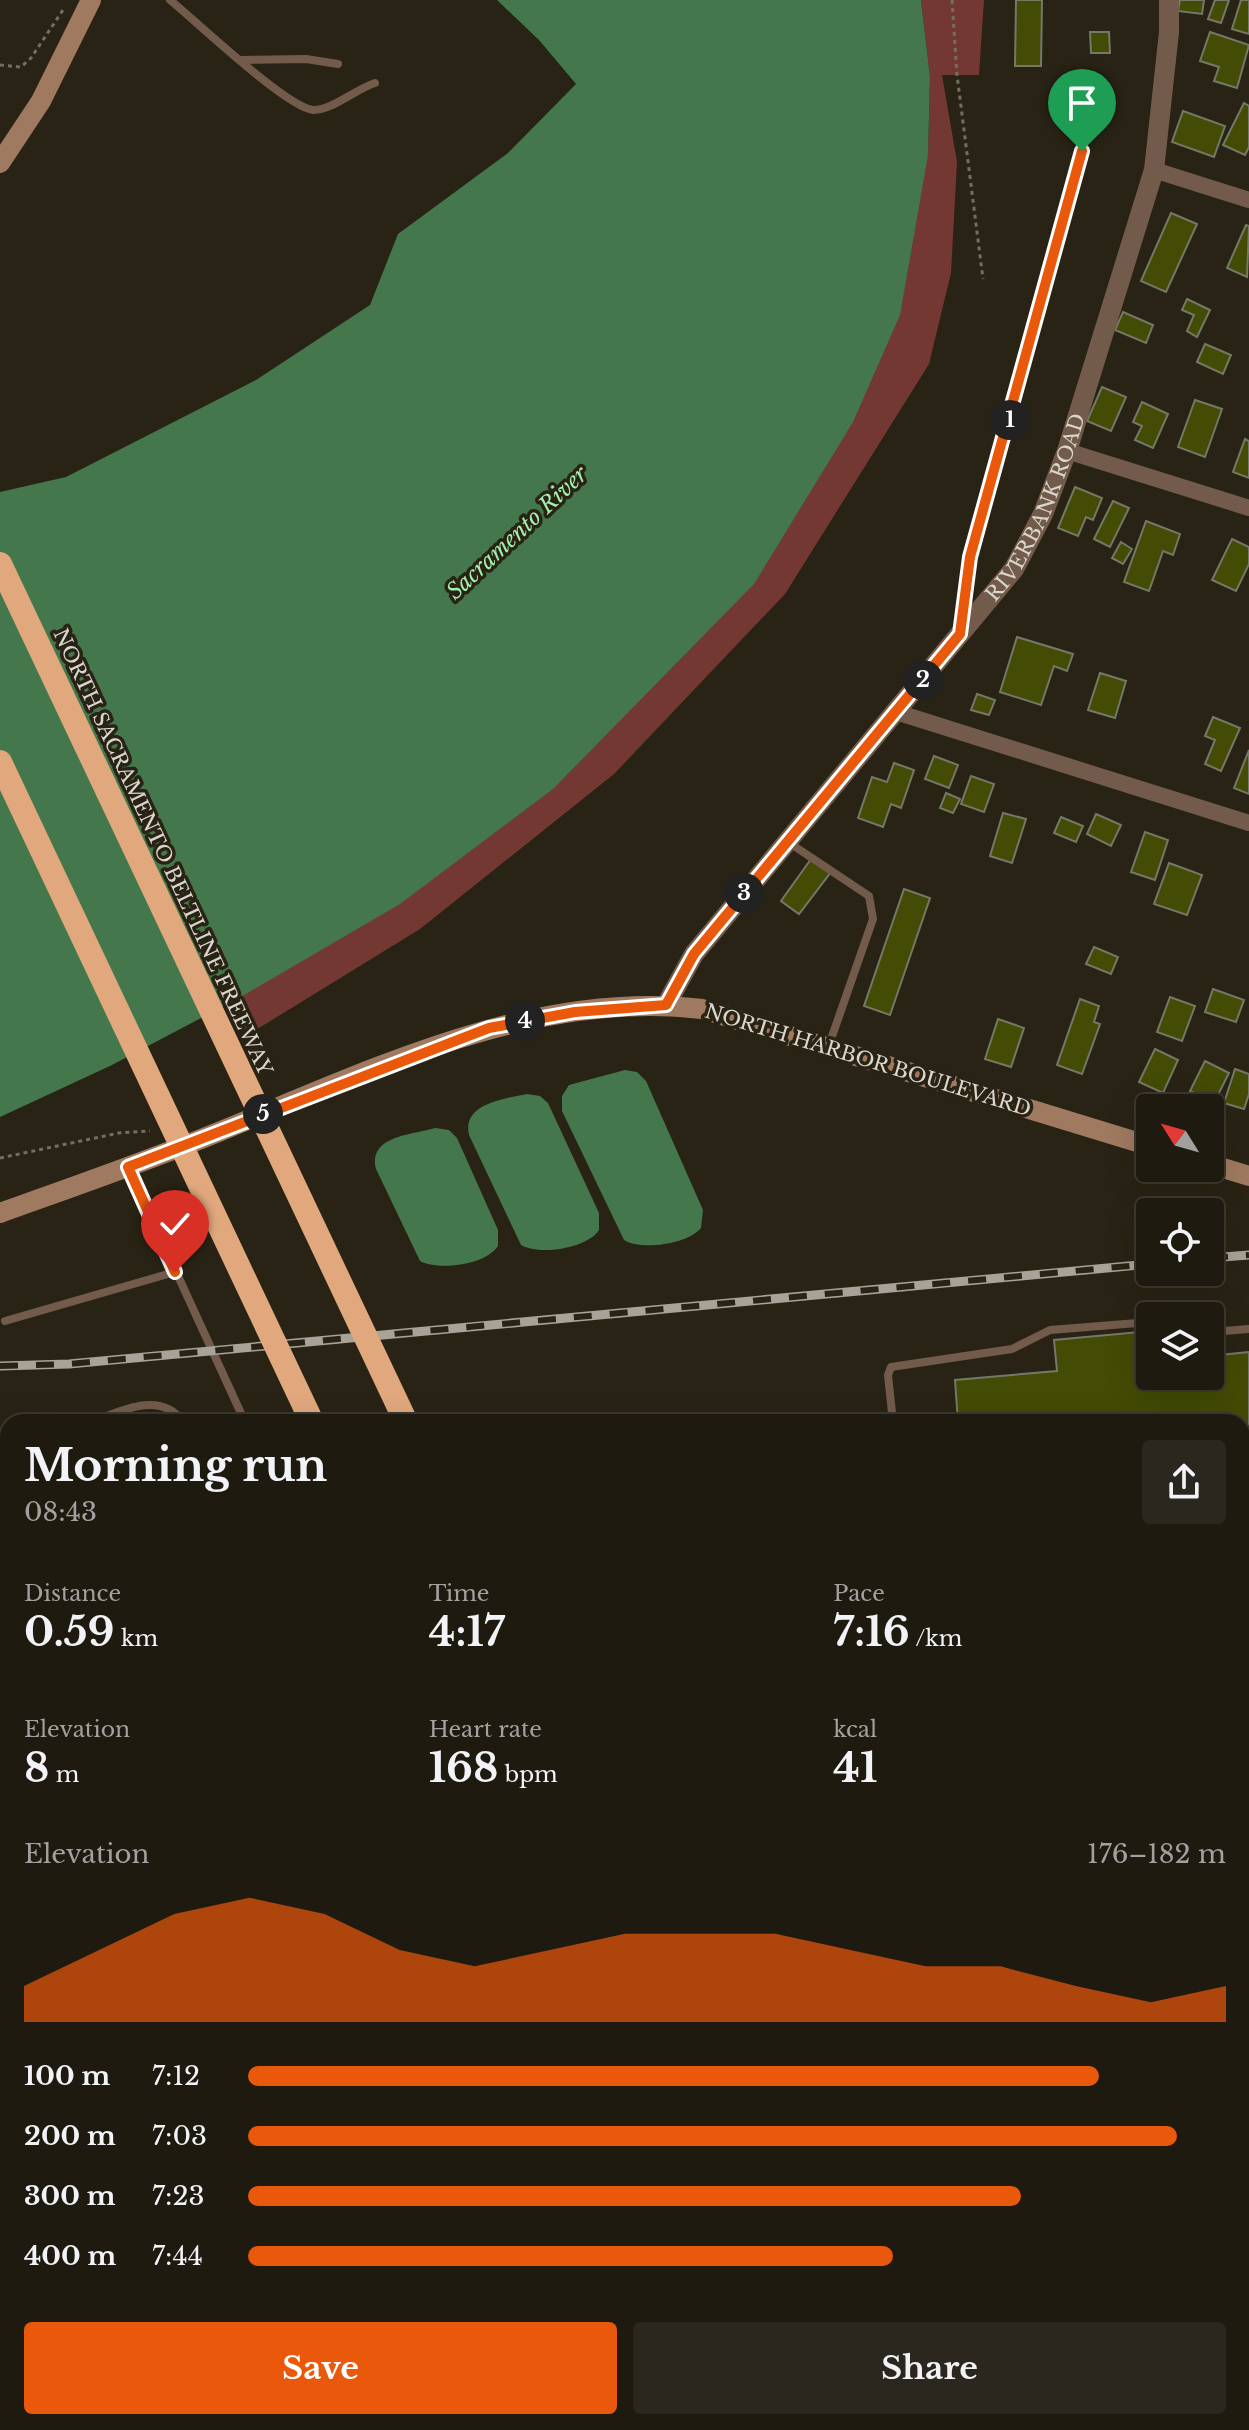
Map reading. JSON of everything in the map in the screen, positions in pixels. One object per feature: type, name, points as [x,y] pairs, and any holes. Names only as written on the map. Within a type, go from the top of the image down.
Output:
[{"type":"highway","name":"NORTH SACRAMENTO BELTLINE FREEWAY","points":[[0,564],[402,1414]]},
{"type":"highway","points":[[0,762],[308,1414]]},
{"type":"main road","points":[[0,163],[41,101],[91,0]]},
{"type":"main road","name":"NORTH HARBOR BOULEVARD","points":[[0,1213],[489,1028],[575,1012],[666,1005],[702,1009],[1136,1142]]},
{"type":"main road","points":[[1224,1168],[1249,1176]]},
{"type":"street","name":"RIVERBANK ROAD","points":[[666,1005],[694,954],[1014,569],[1043,514],[1067,451],[1154,170],[1169,32],[1169,0]]},
{"type":"street","points":[[1154,170],[1249,200]]},
{"type":"street","points":[[1067,451],[1249,508]]},
{"type":"street","points":[[896,712],[1249,823]]},
{"type":"lane","points":[[170,0],[287,100],[313,110],[330,107],[355,89],[375,83]]},
{"type":"lane","points":[[242,60],[306,59],[338,64]]},
{"type":"lane","points":[[960,634],[970,557],[1082,151],[1084,78]]},
{"type":"lane","points":[[788,841],[869,896],[871,902],[873,919],[828,1048]]},
{"type":"lane","points":[[128,1167],[241,1414]]},
{"type":"lane","points":[[5,1321],[175,1272]]},
{"type":"lane","points":[[892,1414],[888,1375],[891,1367],[1012,1349],[1050,1330],[1136,1323]]},
{"type":"lane","points":[[1224,1331],[1249,1329]]},
{"type":"lane","points":[[116,1414],[147,1404],[171,1410],[175,1414]]},
{"type":"path","points":[[0,65],[21,67],[31,58],[69,0]]},
{"type":"path","points":[[952,0],[957,75],[983,279]]},
{"type":"path","points":[[0,1158],[119,1133],[163,1131]]},
{"type":"shaded area","points":[[921,0],[984,0],[979,75],[942,75],[957,162],[951,273],[929,364],[785,594],[614,774],[420,929],[246,1036],[224,983],[928,155],[930,77]]},
{"type":"water","name":"Sacramento River","points":[[497,0],[921,0],[930,77],[928,155],[900,315],[853,422],[754,584],[553,789],[400,904],[239,998],[112,1065],[0,1117],[0,492],[66,477],[256,380],[370,305],[398,234],[508,153],[576,84],[539,40]]},
{"type":"water","points":[[625,1070],[637,1072],[646,1081],[703,1210],[701,1228],[695,1234],[675,1242],[641,1245],[624,1240],[562,1111],[562,1096],[569,1085]]},
{"type":"water","points":[[527,1094],[540,1096],[548,1103],[599,1213],[599,1230],[574,1246],[540,1250],[521,1245],[469,1135],[469,1124],[478,1109]]},
{"type":"water","points":[[435,1128],[449,1130],[457,1138],[498,1230],[498,1246],[492,1253],[473,1262],[438,1266],[420,1261],[376,1169],[375,1158],[385,1143]]},
{"type":"building","points":[[1016,0],[1042,0],[1041,66],[1015,66]]},
{"type":"building","points":[[1180,0],[1204,0],[1202,14],[1178,11]]},
{"type":"building","points":[[1215,0],[1229,0],[1221,23],[1208,19]]},
{"type":"building","points":[[1241,0],[1249,0],[1249,34],[1232,29]]},
{"type":"building","points":[[1090,32],[1109,32],[1110,53],[1091,53]]},
{"type":"building","points":[[1210,32],[1249,45],[1237,88],[1214,81],[1219,67],[1200,61]]},
{"type":"building","points":[[1244,103],[1249,106],[1249,147],[1245,155],[1223,145]]},
{"type":"building","points":[[1183,111],[1225,126],[1214,157],[1172,142]]},
{"type":"building","points":[[1171,213],[1197,224],[1166,292],[1141,281]]},
{"type":"building","points":[[1246,225],[1249,226],[1247,277],[1227,268]]},
{"type":"building","points":[[1187,299],[1210,310],[1197,337],[1187,331],[1194,315],[1182,310]]},
{"type":"building","points":[[1123,312],[1153,325],[1146,343],[1115,330]]},
{"type":"building","points":[[1205,344],[1231,355],[1223,374],[1197,362]]},
{"type":"building","points":[[1102,387],[1126,397],[1111,431],[1087,421]]},
{"type":"building","points":[[1195,400],[1222,409],[1205,457],[1178,447]]},
{"type":"building","points":[[1142,402],[1168,414],[1153,448],[1135,440],[1142,426],[1133,422]]},
{"type":"building","points":[[1245,439],[1249,441],[1249,478],[1233,472]]},
{"type":"building","points":[[1075,487],[1102,498],[1093,520],[1086,517],[1078,536],[1058,528]]},
{"type":"building","points":[[1113,501],[1129,508],[1110,547],[1094,539]]},
{"type":"building","points":[[1146,521],[1180,534],[1173,555],[1163,551],[1149,591],[1124,582]]},
{"type":"building","points":[[1232,539],[1249,547],[1249,564],[1236,591],[1212,580]]},
{"type":"building","points":[[1121,542],[1132,549],[1123,564],[1112,558]]},
{"type":"building","points":[[1017,637],[1073,654],[1067,671],[1054,666],[1041,705],[1000,692]]},
{"type":"building","points":[[1100,673],[1126,681],[1115,718],[1088,710]]},
{"type":"building","points":[[977,694],[995,700],[989,715],[971,710]]},
{"type":"building","points":[[1213,717],[1240,728],[1221,771],[1205,764],[1215,740],[1205,736]]},
{"type":"building","points":[[1249,750],[1249,794],[1234,788]]},
{"type":"building","points":[[934,756],[958,765],[949,788],[925,779]]},
{"type":"building","points":[[894,763],[914,770],[901,808],[891,804],[883,827],[858,818],[872,777],[887,782]]},
{"type":"building","points":[[971,776],[994,784],[984,812],[961,804]]},
{"type":"building","points":[[946,793],[960,799],[953,813],[940,808]]},
{"type":"building","points":[[1003,813],[1026,819],[1012,863],[990,856]]},
{"type":"building","points":[[1096,814],[1121,825],[1111,846],[1087,834]]},
{"type":"building","points":[[1061,817],[1083,826],[1076,842],[1054,833]]},
{"type":"building","points":[[1145,832],[1168,840],[1155,880],[1131,872]]},
{"type":"building","points":[[811,859],[831,872],[799,914],[781,901]]},
{"type":"building","points":[[1169,863],[1202,875],[1187,915],[1154,904]]},
{"type":"building","points":[[904,889],[930,898],[890,1015],[864,1006]]},
{"type":"building","points":[[1094,947],[1118,957],[1111,974],[1086,964]]},
{"type":"building","points":[[1213,989],[1244,1000],[1236,1022],[1205,1012]]},
{"type":"building","points":[[1170,997],[1195,1006],[1182,1041],[1157,1032]]},
{"type":"building","points":[[1080,999],[1099,1006],[1094,1022],[1100,1024],[1082,1074],[1057,1065]]},
{"type":"building","points":[[998,1019],[1024,1028],[1011,1067],[985,1059]]},
{"type":"building","points":[[1155,1049],[1178,1060],[1163,1093],[1139,1082]]},
{"type":"building","points":[[1205,1061],[1229,1073],[1218,1094],[1190,1091]]},
{"type":"building","points":[[1235,1069],[1249,1074],[1249,1094],[1244,1109],[1224,1103]]},
{"type":"building","points":[[1136,1332],[1136,1390],[1224,1390],[1224,1355],[1249,1352],[1249,1414],[957,1414],[955,1380],[1057,1371],[1054,1340]]},
{"type":"railway","points":[[1224,1257],[1249,1255]]},
{"type":"railway","points":[[0,1366],[69,1364],[1136,1265]]},
{"type":"route","points":[[175,1272],[128,1167],[331,1086],[489,1028],[575,1012],[666,1005],[694,954],[960,634],[970,557],[1004,443],[1082,151]]}]
